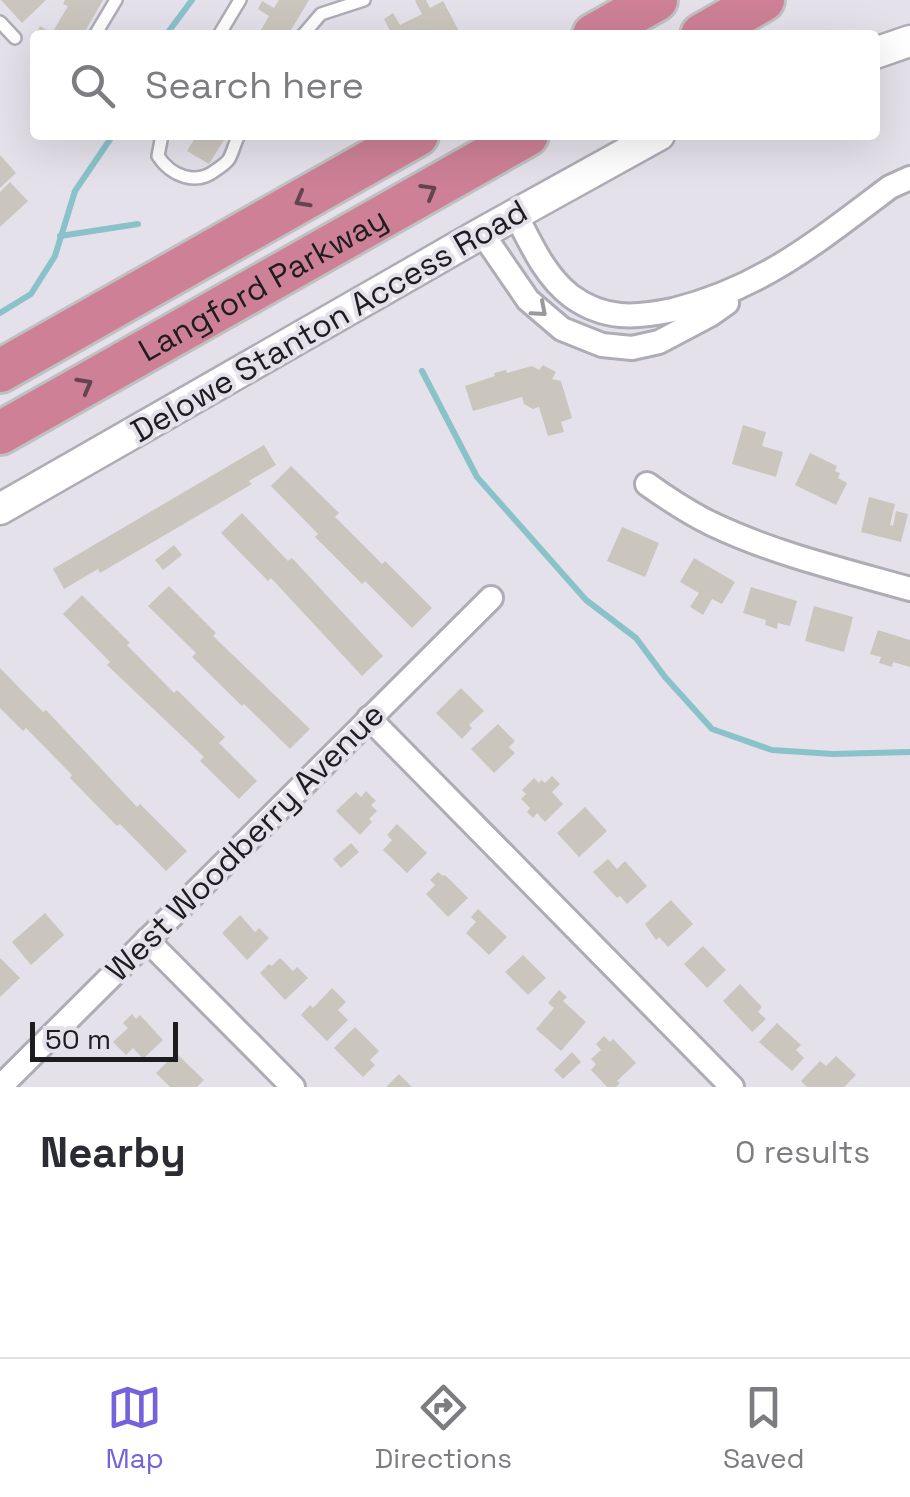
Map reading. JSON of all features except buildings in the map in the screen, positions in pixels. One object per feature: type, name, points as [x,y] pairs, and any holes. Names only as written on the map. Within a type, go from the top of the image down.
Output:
[{"type":"highway","points":[[603,30],[656,0]]},
{"type":"highway","points":[[711,30],[763,0]]},
{"type":"highway","name":"Langford Parkway","points":[[0,371],[408,140]]},
{"type":"highway","name":"Langford Parkway","points":[[0,433],[518,140]]},
{"type":"street","points":[[880,51],[910,41]]},
{"type":"street","name":"Delowe Stanton Access Road","points":[[0,509],[650,140]]},
{"type":"street","points":[[516,215],[558,285],[589,307],[624,318],[703,302],[750,283],[910,178]]},
{"type":"street","points":[[482,232],[528,300],[562,329],[602,345],[632,348],[659,342],[710,314],[750,283]]},
{"type":"street","points":[[574,334],[589,307]]},
{"type":"street","points":[[646,484],[740,537],[910,590]]},
{"type":"street","name":"West Woodberry Avenue","points":[[0,1087],[490,598]]},
{"type":"street","points":[[369,718],[732,1087]]},
{"type":"street","points":[[147,940],[293,1087]]},
{"type":"lane","points":[[99,30],[116,0]]},
{"type":"lane","points":[[223,30],[240,0]]},
{"type":"lane","points":[[307,30],[321,14],[364,0]]},
{"type":"lane","points":[[0,22],[16,38]]},
{"type":"lane","points":[[161,140],[158,156],[165,167],[192,178],[206,178],[228,160],[236,140]]},
{"type":"waterway","points":[[170,30],[192,0]]},
{"type":"waterway","points":[[0,313],[31,294],[55,256],[75,191],[110,140]]},
{"type":"waterway","points":[[60,236],[138,224]]},
{"type":"waterway","points":[[422,371],[477,477],[586,600],[636,638],[712,729],[772,750],[833,754],[910,752]]}]
